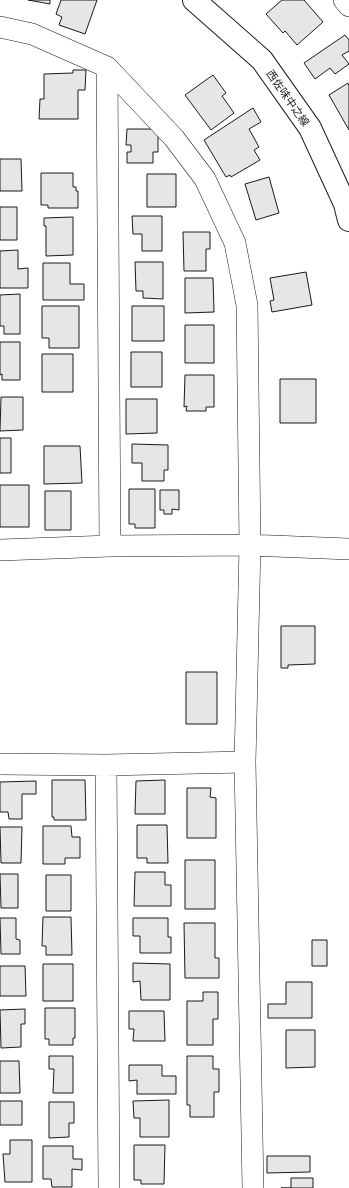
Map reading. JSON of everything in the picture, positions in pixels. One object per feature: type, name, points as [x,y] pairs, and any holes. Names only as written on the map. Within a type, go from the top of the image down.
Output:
[{"type":"main road","name":"西佐味中之線","points":[[194,0],[262,60],[305,122],[345,204],[349,220]]},
{"type":"street","points":[[344,0],[349,6]]},
{"type":"street","points":[[0,27],[32,34],[107,67],[174,138],[205,180],[235,243],[246,305],[250,545],[245,762],[253,1188]]},
{"type":"street","points":[[107,67],[110,546]]},
{"type":"street","points":[[0,550],[110,546],[250,545],[349,549]]},
{"type":"street","points":[[0,764],[106,765],[245,762]]},
{"type":"street","points":[[106,765],[109,1188]]},
{"type":"building","points":[[28,0],[50,0],[50,4]]},
{"type":"building","points":[[61,0],[97,0],[85,34],[59,25],[62,17],[56,14]]},
{"type":"building","points":[[282,0],[304,0],[323,22],[297,45],[285,31],[283,33],[266,14]]},
{"type":"building","points":[[345,35],[349,40],[349,51],[342,55],[349,64],[335,74],[330,68],[315,79],[304,63]]},
{"type":"building","points":[[73,70],[86,70],[85,90],[78,90],[78,119],[39,119],[40,99],[44,99],[44,74],[73,73]]},
{"type":"building","points":[[213,75],[226,93],[222,96],[234,113],[211,130],[185,95]]},
{"type":"building","points":[[348,83],[349,86],[349,130],[329,95]]},
{"type":"building","points":[[253,108],[261,122],[249,129],[259,147],[254,150],[260,160],[231,177],[230,175],[226,177],[204,140]]},
{"type":"building","points":[[127,129],[158,129],[158,152],[153,152],[153,163],[127,163],[127,152],[131,152],[131,145],[126,145]]},
{"type":"building","points":[[0,159],[21,159],[22,191],[0,191]]},
{"type":"building","points":[[41,173],[73,173],[73,187],[76,187],[76,191],[78,191],[78,208],[48,208],[48,205],[41,205]]},
{"type":"building","points":[[147,174],[176,174],[176,207],[147,207]]},
{"type":"building","points":[[269,177],[279,213],[256,220],[245,184]]},
{"type":"building","points":[[0,207],[17,207],[17,240],[0,240]]},
{"type":"building","points":[[132,216],[162,216],[162,251],[142,251],[142,234],[133,234]]},
{"type":"building","points":[[73,217],[73,255],[46,256],[46,226],[44,226],[44,218]]},
{"type":"building","points":[[183,232],[210,232],[210,249],[206,249],[206,271],[184,271]]},
{"type":"building","points":[[18,250],[18,269],[28,268],[28,288],[0,288],[0,251]]},
{"type":"building","points":[[135,262],[163,262],[163,299],[143,298],[143,291],[136,291]]},
{"type":"building","points":[[43,263],[70,263],[70,284],[84,284],[84,300],[43,300]]},
{"type":"building","points":[[306,272],[312,305],[272,312],[270,301],[274,300],[270,278]]},
{"type":"building","points":[[185,278],[213,278],[214,312],[185,313]]},
{"type":"building","points":[[20,294],[20,334],[4,334],[4,326],[0,326],[0,295]]},
{"type":"building","points":[[42,306],[79,306],[79,348],[49,348],[49,338],[42,338]]},
{"type":"building","points":[[132,306],[164,306],[164,341],[132,341]]},
{"type":"building","points":[[185,325],[214,325],[214,363],[185,363]]},
{"type":"building","points":[[0,342],[20,342],[20,380],[2,380],[2,374],[0,375]]},
{"type":"building","points":[[131,352],[162,352],[162,387],[131,387]]},
{"type":"building","points":[[42,354],[73,354],[73,392],[42,392]]},
{"type":"building","points":[[185,375],[214,375],[214,407],[206,407],[206,411],[186,411],[187,406],[184,407]]},
{"type":"building","points":[[280,379],[316,379],[316,423],[280,423]]},
{"type":"building","points":[[1,397],[23,397],[23,430],[0,431]]},
{"type":"building","points":[[126,399],[157,399],[157,433],[126,434]]},
{"type":"building","points":[[0,438],[11,438],[11,473],[0,473]]},
{"type":"building","points":[[132,444],[168,445],[168,470],[164,470],[164,481],[142,481],[142,463],[132,463]]},
{"type":"building","points":[[44,446],[80,446],[82,483],[44,484]]},
{"type":"building","points":[[0,485],[29,485],[29,527],[0,527]]},
{"type":"building","points":[[129,489],[155,489],[155,528],[135,528],[135,524],[129,524]]},
{"type":"building","points":[[160,490],[179,490],[179,510],[172,509],[172,514],[164,514],[164,510],[160,510]]},
{"type":"building","points":[[45,491],[71,491],[71,530],[45,530]]},
{"type":"building","points":[[281,626],[315,626],[315,664],[288,665],[288,668],[281,668]]},
{"type":"building","points":[[186,672],[217,672],[217,724],[186,724]]},
{"type":"building","points":[[52,780],[85,780],[86,820],[54,820],[54,817],[52,817]]},
{"type":"building","points":[[165,780],[165,814],[135,814],[136,781]]},
{"type":"building","points":[[36,781],[36,794],[22,794],[22,819],[9,819],[8,812],[0,812],[0,782]]},
{"type":"building","points":[[187,788],[211,788],[210,797],[216,798],[216,838],[187,838]]},
{"type":"building","points":[[137,825],[167,825],[168,863],[147,863],[147,858],[137,858]]},
{"type":"building","points":[[43,826],[71,826],[72,837],[80,837],[80,858],[65,858],[65,864],[43,864]]},
{"type":"building","points":[[0,827],[22,827],[21,863],[1,863]]},
{"type":"building","points":[[185,860],[215,860],[215,909],[185,909]]},
{"type":"building","points":[[135,872],[165,872],[165,885],[171,885],[171,906],[134,906]]},
{"type":"building","points":[[0,874],[18,874],[18,908],[1,908]]},
{"type":"building","points":[[46,875],[71,875],[71,911],[46,911]]},
{"type":"building","points":[[43,917],[71,917],[72,955],[46,955],[46,946],[42,946]]},
{"type":"building","points":[[0,918],[16,918],[16,939],[20,940],[20,954],[1,954]]},
{"type":"building","points":[[133,918],[168,918],[168,937],[171,937],[171,953],[140,953],[140,936],[133,936]]},
{"type":"building","points":[[184,923],[215,923],[215,958],[219,958],[219,978],[185,978]]},
{"type":"building","points":[[312,940],[327,940],[327,966],[312,966]]},
{"type":"building","points":[[133,963],[170,964],[170,1000],[141,1000],[140,981],[133,982]]},
{"type":"building","points":[[43,964],[73,964],[73,1001],[43,1001]]},
{"type":"building","points":[[0,966],[25,966],[26,996],[0,996]]},
{"type":"building","points":[[286,982],[312,982],[312,1018],[268,1018],[268,1004],[286,1004]]},
{"type":"building","points":[[203,992],[218,992],[218,1019],[213,1019],[213,1045],[187,1045],[187,1001],[203,1001]]},
{"type":"building","points":[[45,1008],[75,1008],[75,1038],[73,1038],[73,1045],[49,1045],[49,1039],[45,1039]]},
{"type":"building","points":[[25,1009],[25,1024],[21,1024],[21,1047],[1,1048],[0,1010]]},
{"type":"building","points":[[129,1011],[164,1011],[165,1041],[133,1041],[134,1029],[129,1029]]},
{"type":"building","points":[[286,1030],[315,1030],[315,1067],[286,1068]]},
{"type":"building","points":[[49,1056],[73,1056],[73,1093],[53,1093],[54,1069],[49,1069]]},
{"type":"building","points":[[187,1056],[213,1056],[213,1069],[219,1069],[219,1092],[214,1092],[214,1117],[190,1117],[190,1105],[187,1105]]},
{"type":"building","points":[[0,1061],[19,1061],[20,1093],[0,1093]]},
{"type":"building","points":[[129,1065],[162,1065],[162,1076],[176,1076],[176,1094],[137,1094],[137,1080],[129,1081]]},
{"type":"building","points":[[169,1100],[169,1137],[140,1137],[140,1118],[134,1118],[133,1101]]},
{"type":"building","points":[[0,1101],[22,1101],[22,1125],[0,1125]]},
{"type":"building","points":[[49,1102],[74,1102],[74,1123],[69,1123],[69,1137],[49,1138]]},
{"type":"building","points":[[10,1140],[32,1140],[32,1182],[5,1182],[3,1154],[10,1154]]},
{"type":"building","points":[[134,1145],[165,1145],[164,1184],[141,1184],[141,1180],[134,1180]]},
{"type":"building","points":[[43,1146],[73,1146],[73,1159],[82,1159],[82,1170],[72,1169],[72,1187],[52,1187],[51,1179],[43,1179]]},
{"type":"building","points":[[267,1156],[310,1156],[310,1172],[267,1173]]},
{"type":"building","points":[[291,1178],[313,1178],[313,1188],[291,1188]]}]
